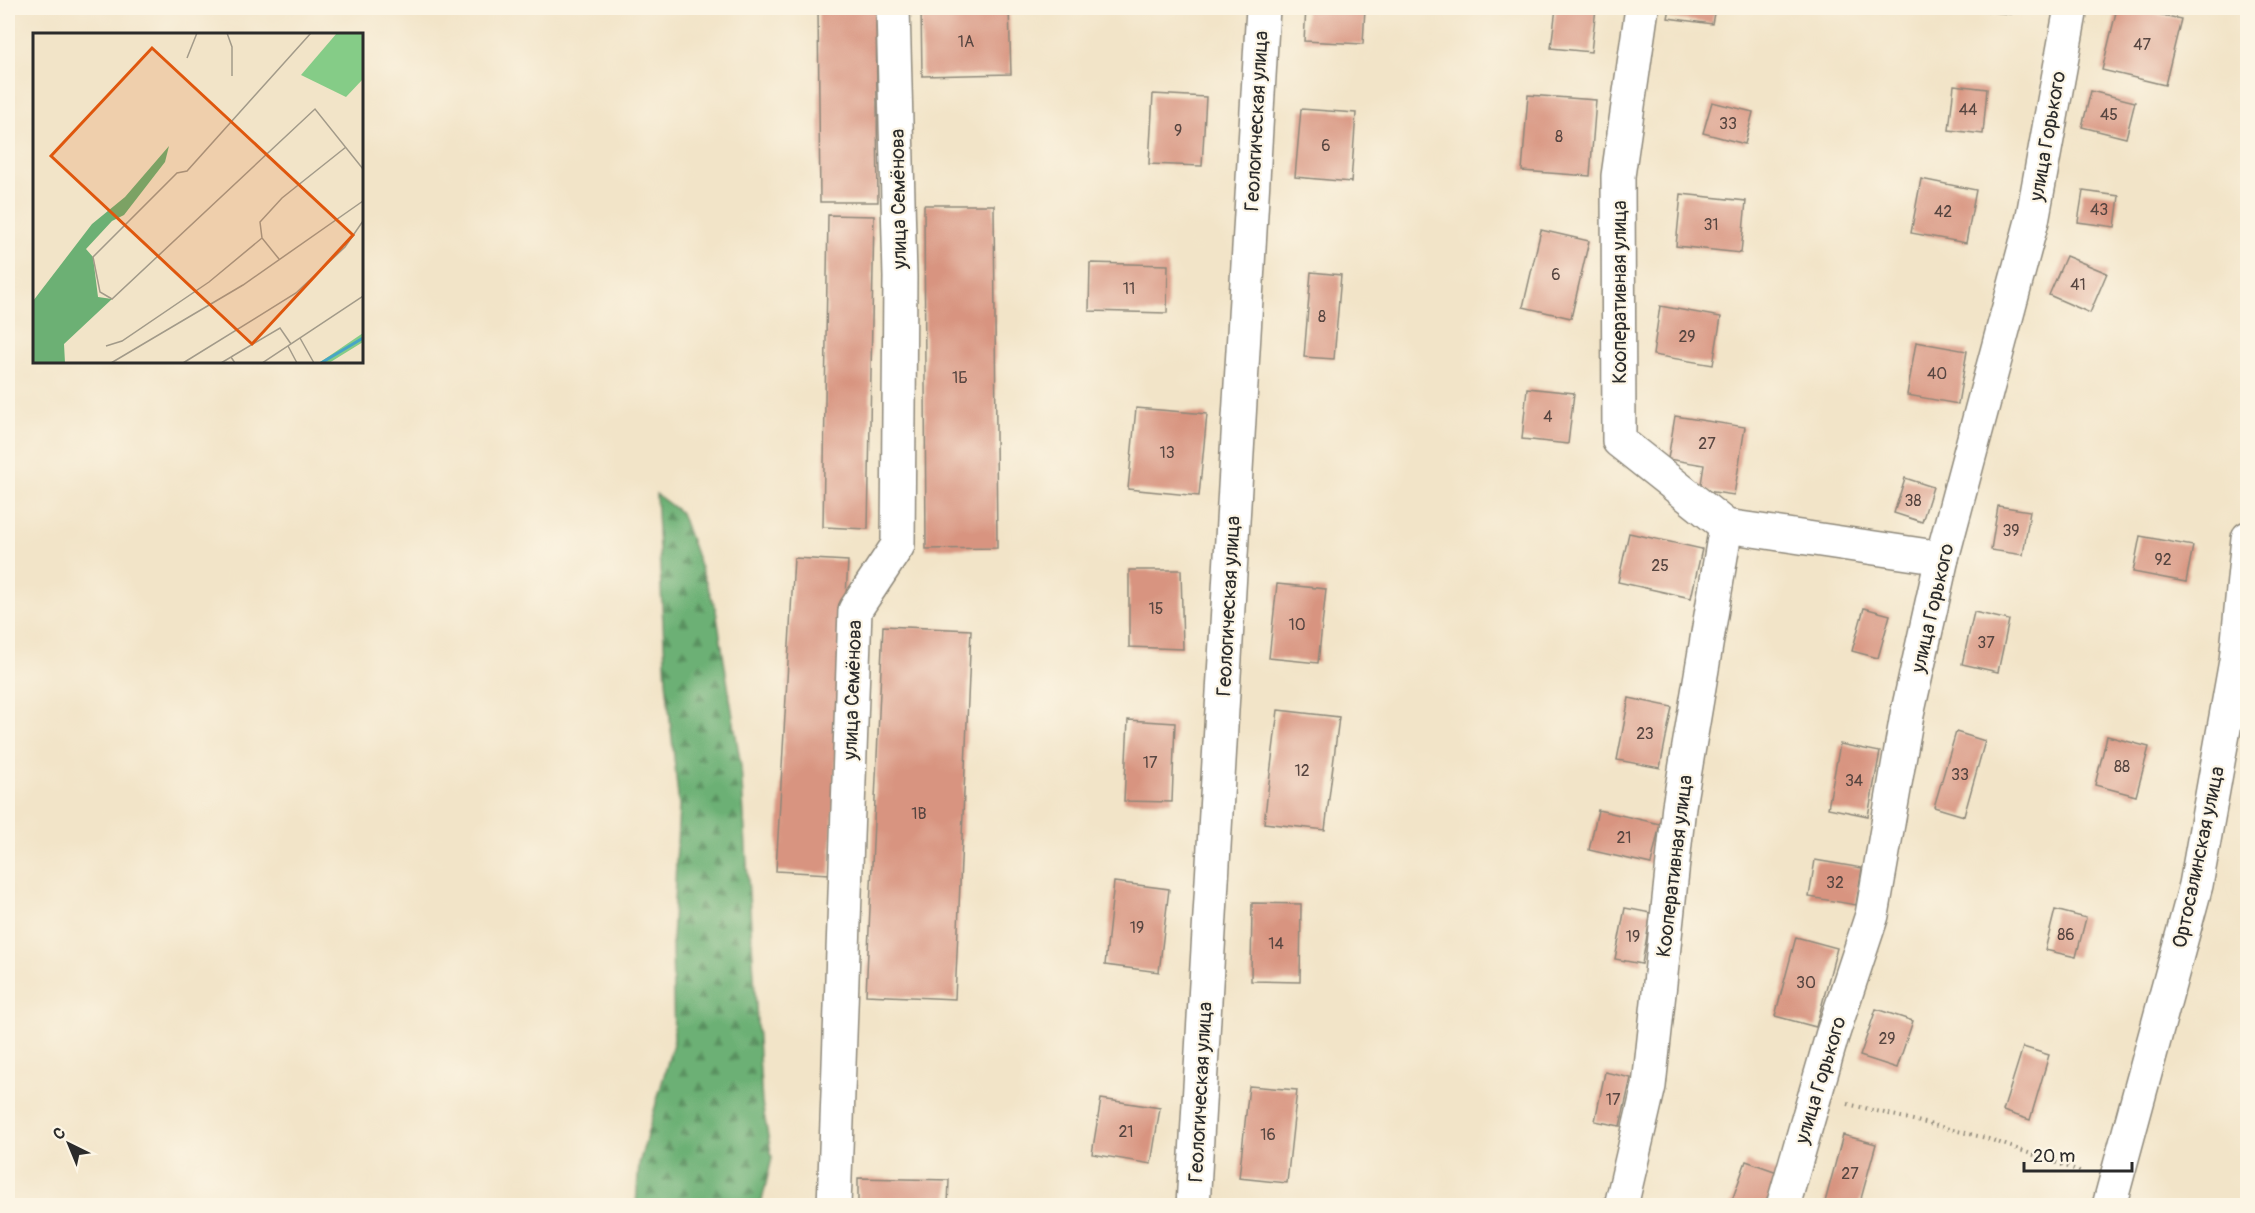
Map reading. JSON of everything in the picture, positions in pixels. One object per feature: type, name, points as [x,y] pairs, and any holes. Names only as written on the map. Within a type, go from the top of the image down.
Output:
[{"type":"street","name":"улица Семёнова","points":[[834,1206],[855,610],[898,545],[900,277],[893,8]]},
{"type":"street","name":"Геологическая улица","points":[[1193,1206],[1263,8]]},
{"type":"street","name":"Кооперативная улица","points":[[1621,1206],[1649,1086],[1679,806],[1726,526],[1619,441],[1618,176],[1642,8]]},
{"type":"street","name":"улица Горького","points":[[1783,1206],[1872,915],[1907,715],[1942,558],[2032,221],[2071,8]]},
{"type":"street","points":[[1726,526],[1942,558]]},
{"type":"street","name":"Ортосалинская улица","points":[[2112,1195],[2196,885],[2236,661],[2247,538]]},
{"type":"path","points":[[1815,1096],[1986,1138],[2112,1195]]},
{"type":"green space","points":[[656,494],[681,513],[716,610],[741,767],[762,1103],[772,1158],[761,1205],[636,1205],[639,1164],[674,1040],[672,941],[679,806],[666,680]]},
{"type":"building","points":[[818,8],[876,8],[878,202],[820,202]]},
{"type":"building","points":[[921,8],[1009,8],[1011,74],[922,76]]},
{"type":"building","points":[[1306,8],[1365,8],[1363,44],[1304,41]]},
{"type":"building","points":[[1556,8],[1596,8],[1591,52],[1551,48]]},
{"type":"building","points":[[1670,8],[1715,8],[1712,24],[1668,18]]},
{"type":"building","points":[[1974,8],[2012,8],[2011,14],[1974,10]]},
{"type":"building","points":[[2117,8],[2130,8],[2181,19],[2165,85],[2102,70]]},
{"type":"building","points":[[1954,85],[1987,89],[1983,134],[1949,130]]},
{"type":"building","points":[[2091,91],[2135,102],[2126,138],[2082,127]]},
{"type":"building","points":[[1153,94],[1206,97],[1202,166],[1149,164]]},
{"type":"building","points":[[1528,95],[1596,100],[1590,176],[1522,171]]},
{"type":"building","points":[[1712,102],[1753,112],[1745,144],[1703,133]]},
{"type":"building","points":[[1301,109],[1356,113],[1351,182],[1295,177]]},
{"type":"building","points":[[1921,179],[1976,190],[1966,243],[1911,233]]},
{"type":"building","points":[[2083,191],[2119,196],[2115,227],[2078,222]]},
{"type":"building","points":[[1681,194],[1746,201],[1741,253],[1676,246]]},
{"type":"building","points":[[924,205],[994,205],[997,548],[926,549]]},
{"type":"building","points":[[828,215],[874,216],[868,529],[823,527]]},
{"type":"building","points":[[1541,230],[1589,241],[1571,318],[1523,307]]},
{"type":"building","points":[[2066,256],[2107,273],[2090,313],[2049,295]]},
{"type":"building","points":[[1090,263],[1168,265],[1167,313],[1089,311]]},
{"type":"building","points":[[1311,272],[1341,275],[1334,359],[1304,357]]},
{"type":"building","points":[[1660,306],[1721,317],[1713,365],[1653,355]]},
{"type":"building","points":[[1916,342],[1967,351],[1958,404],[1907,395]]},
{"type":"building","points":[[1527,388],[1574,393],[1568,444],[1522,439]]},
{"type":"building","points":[[1136,408],[1207,414],[1199,496],[1128,489]]},
{"type":"building","points":[[1675,416],[1745,427],[1734,495],[1700,490],[1704,465],[1668,459]]},
{"type":"building","points":[[1905,478],[1933,487],[1922,522],[1894,513]]},
{"type":"building","points":[[1998,506],[2030,511],[2023,555],[1991,550]]},
{"type":"building","points":[[1629,533],[1702,549],[1691,598],[1618,582]]},
{"type":"building","points":[[2140,536],[2193,546],[2186,582],[2133,572]]},
{"type":"building","points":[[794,558],[848,561],[830,874],[776,871]]},
{"type":"building","points":[[1129,570],[1181,570],[1183,649],[1129,647]]},
{"type":"building","points":[[1277,584],[1326,589],[1318,663],[1269,658]]},
{"type":"building","points":[[1864,608],[1890,615],[1878,658],[1852,651]]},
{"type":"building","points":[[1974,612],[2009,620],[1998,672],[1962,664]]},
{"type":"building","points":[[883,626],[971,630],[955,999],[866,995]]},
{"type":"building","points":[[1629,698],[1672,707],[1660,768],[1617,760]]},
{"type":"building","points":[[1278,710],[1339,717],[1325,830],[1264,823]]},
{"type":"building","points":[[1128,720],[1175,723],[1172,802],[1124,801]]},
{"type":"building","points":[[1956,732],[1985,741],[1964,816],[1934,807]]},
{"type":"building","points":[[2107,736],[2149,747],[2136,796],[2095,785]]},
{"type":"building","points":[[1840,744],[1880,752],[1868,816],[1828,808]]},
{"type":"building","points":[[1598,810],[1660,824],[1651,864],[1589,850]]},
{"type":"building","points":[[1815,860],[1862,868],[1856,905],[1809,897]]},
{"type":"building","points":[[1114,882],[1169,889],[1159,972],[1105,965]]},
{"type":"building","points":[[1252,903],[1301,904],[1300,982],[1251,981]]},
{"type":"building","points":[[1625,908],[1651,913],[1642,964],[1615,959]]},
{"type":"building","points":[[2055,910],[2086,918],[2076,957],[2045,950]]},
{"type":"building","points":[[1796,937],[1837,948],[1816,1027],[1775,1016]]},
{"type":"building","points":[[1876,1009],[1913,1021],[1897,1068],[1860,1056]]},
{"type":"building","points":[[2023,1047],[2049,1055],[2030,1120],[2003,1111]]},
{"type":"building","points":[[1605,1072],[1631,1078],[1620,1126],[1595,1121]]},
{"type":"building","points":[[1249,1086],[1297,1090],[1287,1183],[1239,1178]]},
{"type":"building","points":[[1101,1099],[1160,1108],[1151,1164],[1092,1154]]},
{"type":"building","points":[[1843,1135],[1876,1144],[1859,1206],[1840,1206],[1825,1202]]},
{"type":"building","points":[[1746,1161],[1780,1173],[1768,1206],[1730,1206]]},
{"type":"building","points":[[858,1178],[949,1180],[948,1206],[858,1206]]}]
